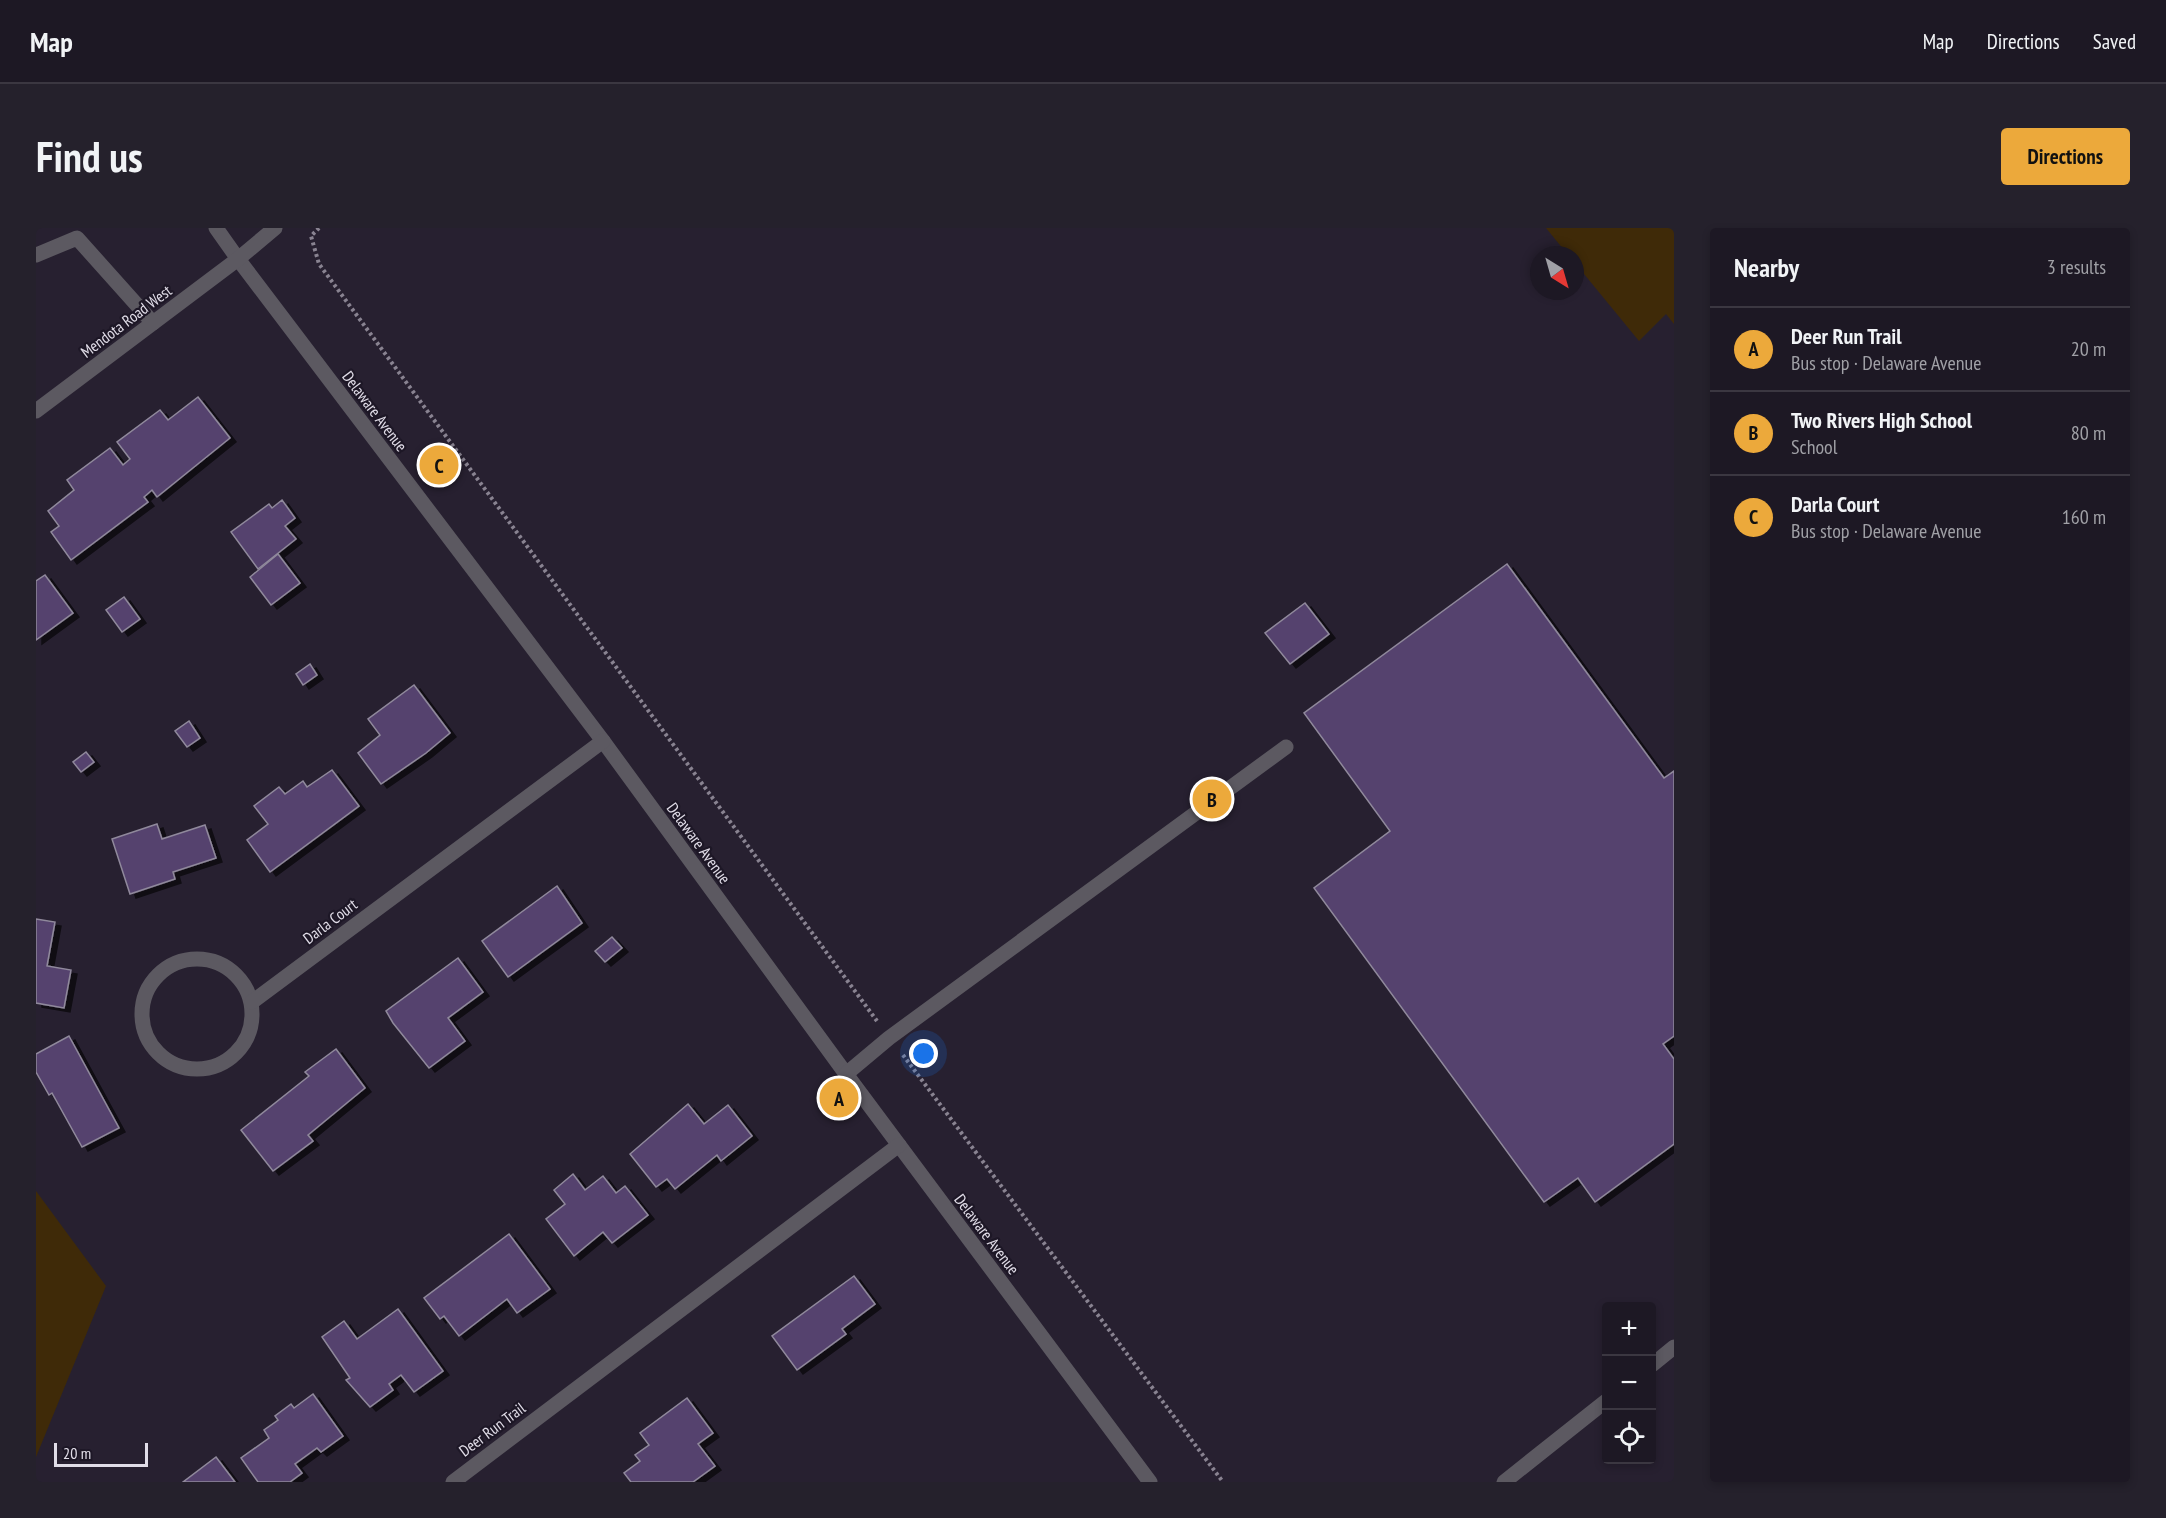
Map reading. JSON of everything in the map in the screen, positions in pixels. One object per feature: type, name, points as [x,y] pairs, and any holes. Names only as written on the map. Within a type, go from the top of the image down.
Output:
[{"type":"street","name":"Delaware Avenue","points":[[216,228],[603,741],[898,1145],[1150,1482]]},
{"type":"street","name":"Mendota Road West","points":[[36,411],[238,259],[275,228]]},
{"type":"street","points":[[36,255],[77,238],[153,323]]},
{"type":"street","name":"Darla Court","points":[[252,1002],[603,741]]},
{"type":"street","points":[[846,1074],[889,1038],[1286,747]]},
{"type":"street","points":[[186,959],[208,959],[228,967],[243,982],[252,1002],[252,1024],[244,1044],[229,1059],[209,1068],[187,1068],[167,1060],[152,1045],[143,1025],[143,1004],[151,983],[166,968],[186,959]]},
{"type":"street","name":"Deer Run Trail","points":[[453,1482],[898,1145]]},
{"type":"street","points":[[1656,1362],[1674,1347]]},
{"type":"street","points":[[1504,1482],[1602,1404]]},
{"type":"path","points":[[319,228],[311,236],[319,264],[889,1038],[1223,1482]]},
{"type":"shaded area","points":[[1546,228],[1674,228],[1674,324],[1666,314],[1639,341],[1584,274],[1584,246],[1561,246]]},
{"type":"shaded area","points":[[36,1191],[106,1286],[36,1457]]},
{"type":"building","points":[[198,397],[230,438],[157,497],[152,490],[144,497],[148,502],[71,560],[51,532],[59,526],[48,511],[74,490],[67,480],[110,448],[123,465],[130,459],[117,442],[160,410],[168,420]]},
{"type":"building","points":[[282,500],[295,518],[285,526],[296,539],[258,569],[231,532],[269,504],[272,508]]},
{"type":"building","points":[[278,554],[300,583],[271,605],[250,577]]},
{"type":"building","points":[[1507,564],[1664,778],[1674,771],[1674,1036],[1663,1044],[1674,1059],[1674,1144],[1595,1202],[1578,1178],[1544,1202],[1314,888],[1390,831],[1304,713]]},
{"type":"building","points":[[45,575],[73,613],[36,640],[36,581]]},
{"type":"building","points":[[124,597],[140,619],[122,632],[106,610]]},
{"type":"building","points":[[1305,603],[1329,634],[1290,664],[1265,633]]},
{"type":"building","points":[[310,664],[317,675],[303,685],[296,674]]},
{"type":"building","points":[[414,685],[450,733],[426,753],[381,784],[358,753],[380,735],[368,719]]},
{"type":"building","points":[[189,721],[200,738],[187,747],[175,731]]},
{"type":"building","points":[[86,752],[94,762],[81,772],[73,762]]},
{"type":"building","points":[[332,770],[359,806],[270,872],[247,840],[268,824],[254,806],[279,787],[285,794],[303,781],[307,787]]},
{"type":"building","points":[[157,824],[162,839],[205,825],[216,858],[173,872],[175,879],[130,894],[112,839]]},
{"type":"building","points":[[557,886],[582,923],[508,977],[482,941]]},
{"type":"building","points":[[36,919],[55,922],[47,966],[71,970],[64,1008],[36,1003]]},
{"type":"building","points":[[612,937],[622,948],[605,962],[595,951]]},
{"type":"building","points":[[458,958],[483,992],[448,1018],[465,1041],[429,1068],[386,1011]]},
{"type":"building","points":[[69,1036],[119,1128],[82,1147],[52,1093],[49,1095],[36,1072],[36,1054]]},
{"type":"building","points":[[336,1049],[365,1088],[308,1135],[313,1141],[273,1171],[241,1130],[309,1076],[305,1072]]},
{"type":"building","points":[[688,1104],[704,1124],[728,1105],[752,1136],[721,1161],[717,1155],[675,1189],[667,1179],[656,1187],[630,1154]]},
{"type":"building","points":[[573,1174],[585,1190],[603,1176],[616,1193],[625,1186],[648,1215],[612,1243],[603,1232],[574,1256],[546,1219],[565,1204],[554,1190]]},
{"type":"building","points":[[509,1234],[550,1289],[517,1313],[507,1299],[459,1336],[444,1316],[440,1319],[424,1298]]},
{"type":"building","points":[[854,1276],[875,1304],[842,1329],[846,1334],[797,1370],[772,1336]]},
{"type":"building","points":[[398,1309],[443,1371],[414,1392],[401,1375],[389,1384],[393,1390],[370,1407],[346,1380],[350,1378],[322,1337],[344,1321],[357,1339]]},
{"type":"building","points":[[313,1394],[343,1436],[321,1452],[317,1448],[295,1464],[302,1473],[290,1482],[258,1482],[241,1458],[269,1438],[264,1430],[278,1420],[275,1416],[291,1404],[294,1408]]},
{"type":"building","points":[[687,1398],[713,1433],[698,1444],[715,1466],[693,1482],[631,1482],[624,1473],[640,1461],[635,1455],[649,1445],[640,1433]]},
{"type":"building","points":[[216,1457],[235,1482],[183,1482]]},
{"type":"place","name":"Darla Court","points":[[439,465]]},
{"type":"place","name":"Two Rivers High School","points":[[1212,799]]},
{"type":"place","name":"Deer Run Trail","points":[[839,1098]]}]
